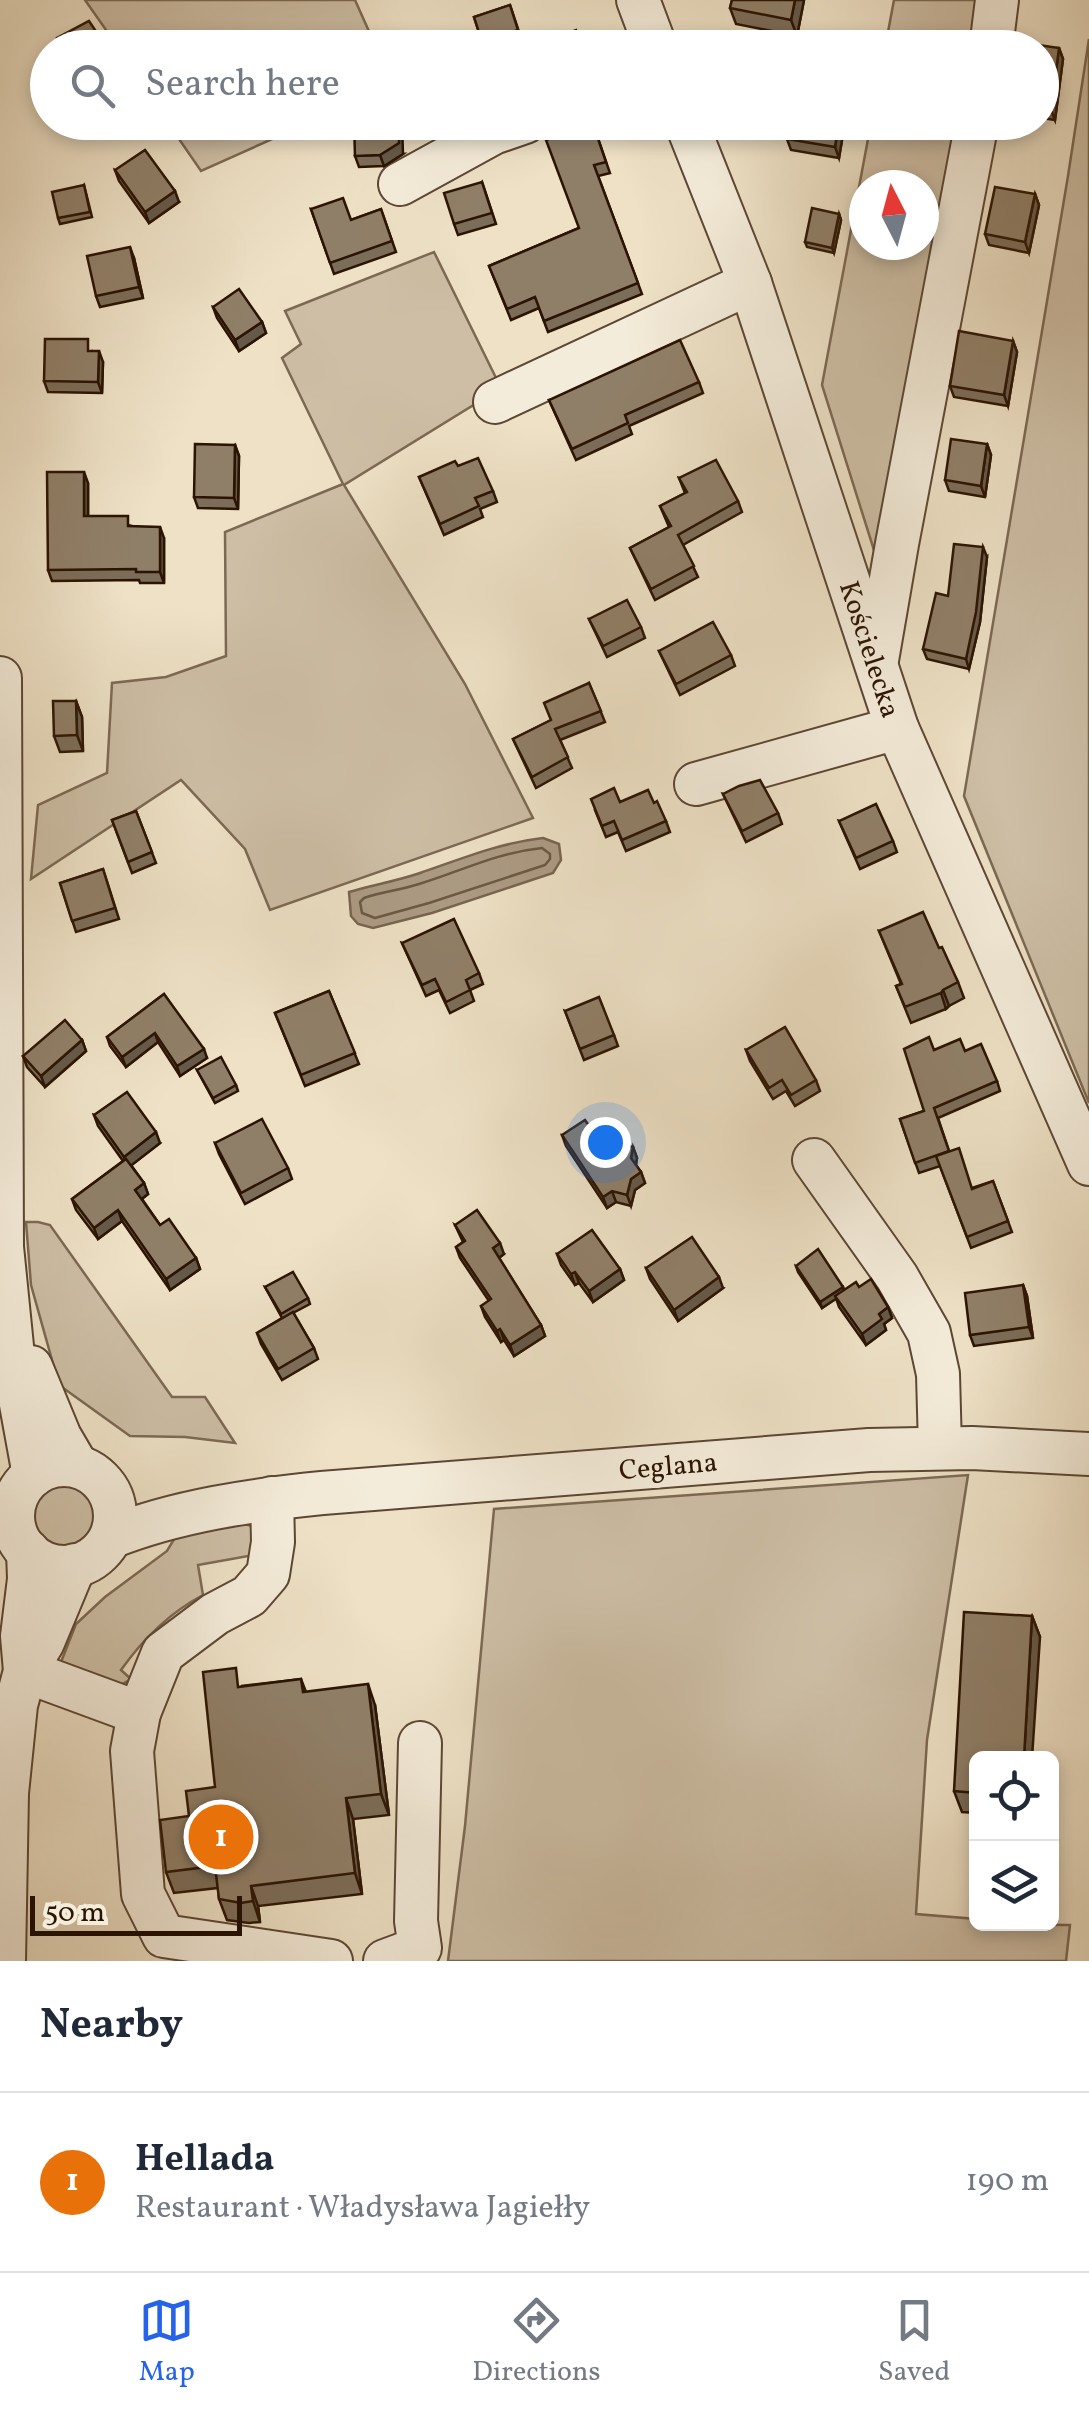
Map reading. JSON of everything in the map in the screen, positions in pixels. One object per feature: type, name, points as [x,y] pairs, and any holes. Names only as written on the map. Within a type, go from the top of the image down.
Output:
[{"type":"street","points":[[638,0],[649,30]]},
{"type":"street","points":[[993,30],[997,0]]},
{"type":"street","points":[[400,184],[480,140]]},
{"type":"street","name":"Kościelecka","points":[[693,140],[750,283],[897,728],[1089,1164]]},
{"type":"street","points":[[876,666],[975,140]]},
{"type":"street","points":[[496,402],[750,283]]},
{"type":"street","points":[[0,678],[2,1247],[14,1366],[18,1486],[13,1520],[15,1540],[30,1579],[22,1636],[25,1671]]},
{"type":"street","points":[[696,784],[897,728]]},
{"type":"street","points":[[814,1160],[897,1277],[929,1333],[938,1374],[940,1448]]},
{"type":"street","points":[[10,1316],[60,1437],[114,1502],[116,1520],[102,1550],[75,1566],[42,1562],[15,1540]]},
{"type":"street","name":"Ceglana","points":[[111,1537],[137,1526],[260,1500],[806,1454],[1002,1448],[1089,1454]]},
{"type":"street","points":[[18,1486],[47,1468],[62,1464],[92,1476]]},
{"type":"street","name":"Ceglana","points":[[92,1476],[129,1490],[260,1500]]},
{"type":"street","points":[[260,1500],[273,1542],[268,1574],[249,1596],[214,1614],[163,1653],[138,1712],[132,1751],[143,1894],[164,1936],[331,1961]]},
{"type":"street","points":[[4,1961],[4,1793],[16,1705],[25,1671],[43,1642],[75,1566]]},
{"type":"street","points":[[25,1671],[138,1712]]},
{"type":"street","points":[[385,1961],[420,1948],[416,1921],[420,1743]]},
{"type":"shaded area","points":[[85,0],[355,0],[368,30],[106,30]]},
{"type":"shaded area","points":[[894,0],[983,0],[978,30],[888,30]]},
{"type":"shaded area","points":[[1089,39],[1089,1103],[964,796]]},
{"type":"shaded area","points":[[180,140],[270,140],[201,171]]},
{"type":"shaded area","points":[[868,140],[959,140],[939,258],[939,170],[862,170]]},
{"type":"shaded area","points":[[849,241],[849,260],[939,260],[884,582],[822,385]]},
{"type":"shaded area","points":[[434,252],[501,388],[344,485],[465,684],[533,818],[270,910],[245,849],[181,780],[31,879],[38,805],[107,773],[112,683],[166,677],[226,656],[225,532],[343,484],[282,358],[301,344],[285,311]]},
{"type":"shaded area","points":[[26,1222],[50,1225],[172,1397],[205,1397],[235,1443],[130,1436],[59,1385],[31,1285]]},
{"type":"shaded area","points":[[968,1475],[927,1740],[916,1914],[969,1918],[969,1931],[1059,1931],[1059,1925],[1070,1925],[1066,1961],[448,1961],[465,1826],[494,1509]]},
{"type":"shaded area","points":[[64,1483],[87,1492],[96,1515],[87,1538],[64,1547],[41,1538],[32,1515],[41,1492]]},
{"type":"shaded area","points":[[245,1524],[255,1527],[254,1555],[198,1565],[203,1595],[168,1618],[138,1648],[121,1670],[131,1679],[117,1687],[61,1662],[76,1624],[167,1551],[179,1531]]},
{"type":"water","points":[[543,838],[559,844],[561,860],[553,873],[373,928],[358,924],[351,916],[349,892]]},
{"type":"building","points":[[732,0],[795,0],[791,20],[730,8]]},
{"type":"building","points":[[510,5],[518,30],[478,30],[474,17]]},
{"type":"building","points":[[89,21],[95,30],[72,30]]},
{"type":"building","points":[[355,140],[399,140],[380,155],[355,156]]},
{"type":"building","points":[[546,140],[598,140],[606,162],[594,165],[638,283],[544,321],[535,297],[507,309],[489,266],[579,228]]},
{"type":"building","points":[[793,140],[836,140],[835,147]]},
{"type":"building","points":[[145,150],[175,191],[145,212],[115,170]]},
{"type":"building","points":[[482,182],[492,213],[454,224],[444,193]]},
{"type":"building","points":[[84,185],[90,212],[58,218],[52,192]]},
{"type":"building","points":[[995,187],[1035,194],[1025,242],[985,234]]},
{"type":"building","points":[[343,198],[351,220],[381,209],[392,241],[330,263],[311,209]]},
{"type":"building","points":[[812,208],[839,214],[832,248],[805,242]]},
{"type":"building","points":[[130,247],[139,287],[96,296],[87,256]]},
{"type":"building","points":[[239,289],[262,322],[235,340],[213,307]]},
{"type":"building","points":[[959,331],[1013,341],[1004,395],[950,386]]},
{"type":"building","points":[[45,339],[88,339],[88,351],[99,351],[98,382],[44,381]]},
{"type":"building","points":[[680,340],[699,382],[625,415],[628,423],[572,449],[549,400]]},
{"type":"building","points":[[951,439],[987,444],[981,486],[945,480]]},
{"type":"building","points":[[195,444],[235,445],[234,498],[194,497]]},
{"type":"building","points":[[478,458],[493,491],[475,498],[479,506],[440,524],[419,477],[455,461],[458,466]]},
{"type":"building","points":[[716,460],[738,501],[678,535],[694,566],[651,589],[630,548],[671,526],[660,506],[687,492],[679,478]]},
{"type":"building","points":[[47,472],[84,472],[84,516],[128,516],[128,526],[160,527],[160,572],[48,570]]},
{"type":"building","points":[[954,544],[983,547],[966,659],[923,649],[936,593],[948,596]]},
{"type":"building","points":[[627,600],[641,627],[603,646],[589,619]]},
{"type":"building","points":[[713,622],[731,655],[676,684],[659,651]]},
{"type":"building","points":[[589,683],[601,711],[555,729],[568,757],[532,777],[513,739],[551,720],[544,703]]},
{"type":"building","points":[[53,701],[76,701],[77,735],[54,736]]},
{"type":"building","points":[[760,780],[778,813],[742,831],[723,794]]},
{"type":"building","points":[[614,788],[620,802],[648,790],[666,821],[622,840],[614,821],[602,826],[591,799]]},
{"type":"building","points":[[876,804],[893,841],[856,858],[839,821]]},
{"type":"building","points":[[136,811],[152,852],[128,862],[112,820]]},
{"type":"building","points":[[103,869],[115,908],[72,921],[60,883]]},
{"type":"building","points":[[923,912],[958,982],[905,1007],[896,986],[902,984],[879,931]]},
{"type":"building","points":[[454,919],[479,973],[466,980],[470,990],[446,1002],[435,979],[422,985],[402,943]]},
{"type":"building","points":[[329,991],[355,1053],[301,1075],[275,1013]]},
{"type":"building","points":[[164,994],[204,1049],[177,1066],[155,1033],[122,1057],[107,1037]]},
{"type":"building","points":[[599,997],[614,1035],[580,1049],[565,1011]]},
{"type":"building","points":[[65,1020],[82,1040],[41,1076],[23,1056]]},
{"type":"building","points":[[785,1027],[816,1080],[791,1095],[782,1080],[769,1088],[746,1050]]},
{"type":"building","points":[[929,1037],[934,1050],[960,1039],[965,1051],[981,1044],[997,1081],[934,1108],[949,1151],[915,1163],[900,1119],[924,1111],[904,1049]]},
{"type":"building","points":[[221,1057],[236,1085],[213,1098],[197,1070]]},
{"type":"building","points":[[127,1092],[156,1132],[124,1157],[94,1115]]},
{"type":"building","points":[[262,1119],[288,1168],[241,1193],[215,1143]]},
{"type":"building","points":[[585,1120],[599,1140],[612,1130],[623,1146],[633,1147],[631,1158],[641,1172],[631,1179],[627,1195],[612,1191],[603,1197],[562,1135]]},
{"type":"building","points":[[959,1148],[972,1189],[993,1181],[1008,1221],[967,1237],[936,1156]]},
{"type":"building","points":[[126,1159],[144,1183],[135,1190],[160,1225],[169,1219],[196,1258],[166,1279],[118,1210],[94,1228],[72,1199]]},
{"type":"building","points":[[477,1210],[500,1243],[493,1248],[541,1325],[510,1345],[481,1306],[491,1299],[456,1247],[465,1241],[455,1225]]},
{"type":"building","points":[[592,1230],[620,1269],[589,1291],[557,1254]]},
{"type":"building","points":[[692,1237],[719,1277],[674,1310],[646,1268]]},
{"type":"building","points":[[818,1249],[843,1287],[820,1302],[796,1266]]},
{"type":"building","points":[[293,1272],[308,1298],[281,1314],[265,1287]]},
{"type":"building","points":[[871,1279],[888,1307],[879,1314],[882,1319],[862,1334],[835,1296],[856,1282],[859,1287]]},
{"type":"building","points":[[1023,1285],[1029,1327],[970,1335],[965,1293]]},
{"type":"building","points":[[293,1312],[314,1348],[278,1369],[257,1333]]},
{"type":"building","points":[[964,1612],[1032,1616],[1024,1751],[969,1751],[969,1792],[954,1791]]},
{"type":"building","points":[[236,1668],[238,1687],[301,1679],[303,1692],[368,1684],[381,1794],[346,1798],[355,1873],[251,1886],[253,1901],[241,1903],[219,1899],[215,1866],[166,1872],[160,1820],[189,1816],[186,1791],[215,1787],[203,1672]]},
{"type":"place","name":"Hellada","points":[[221,1837]]}]
